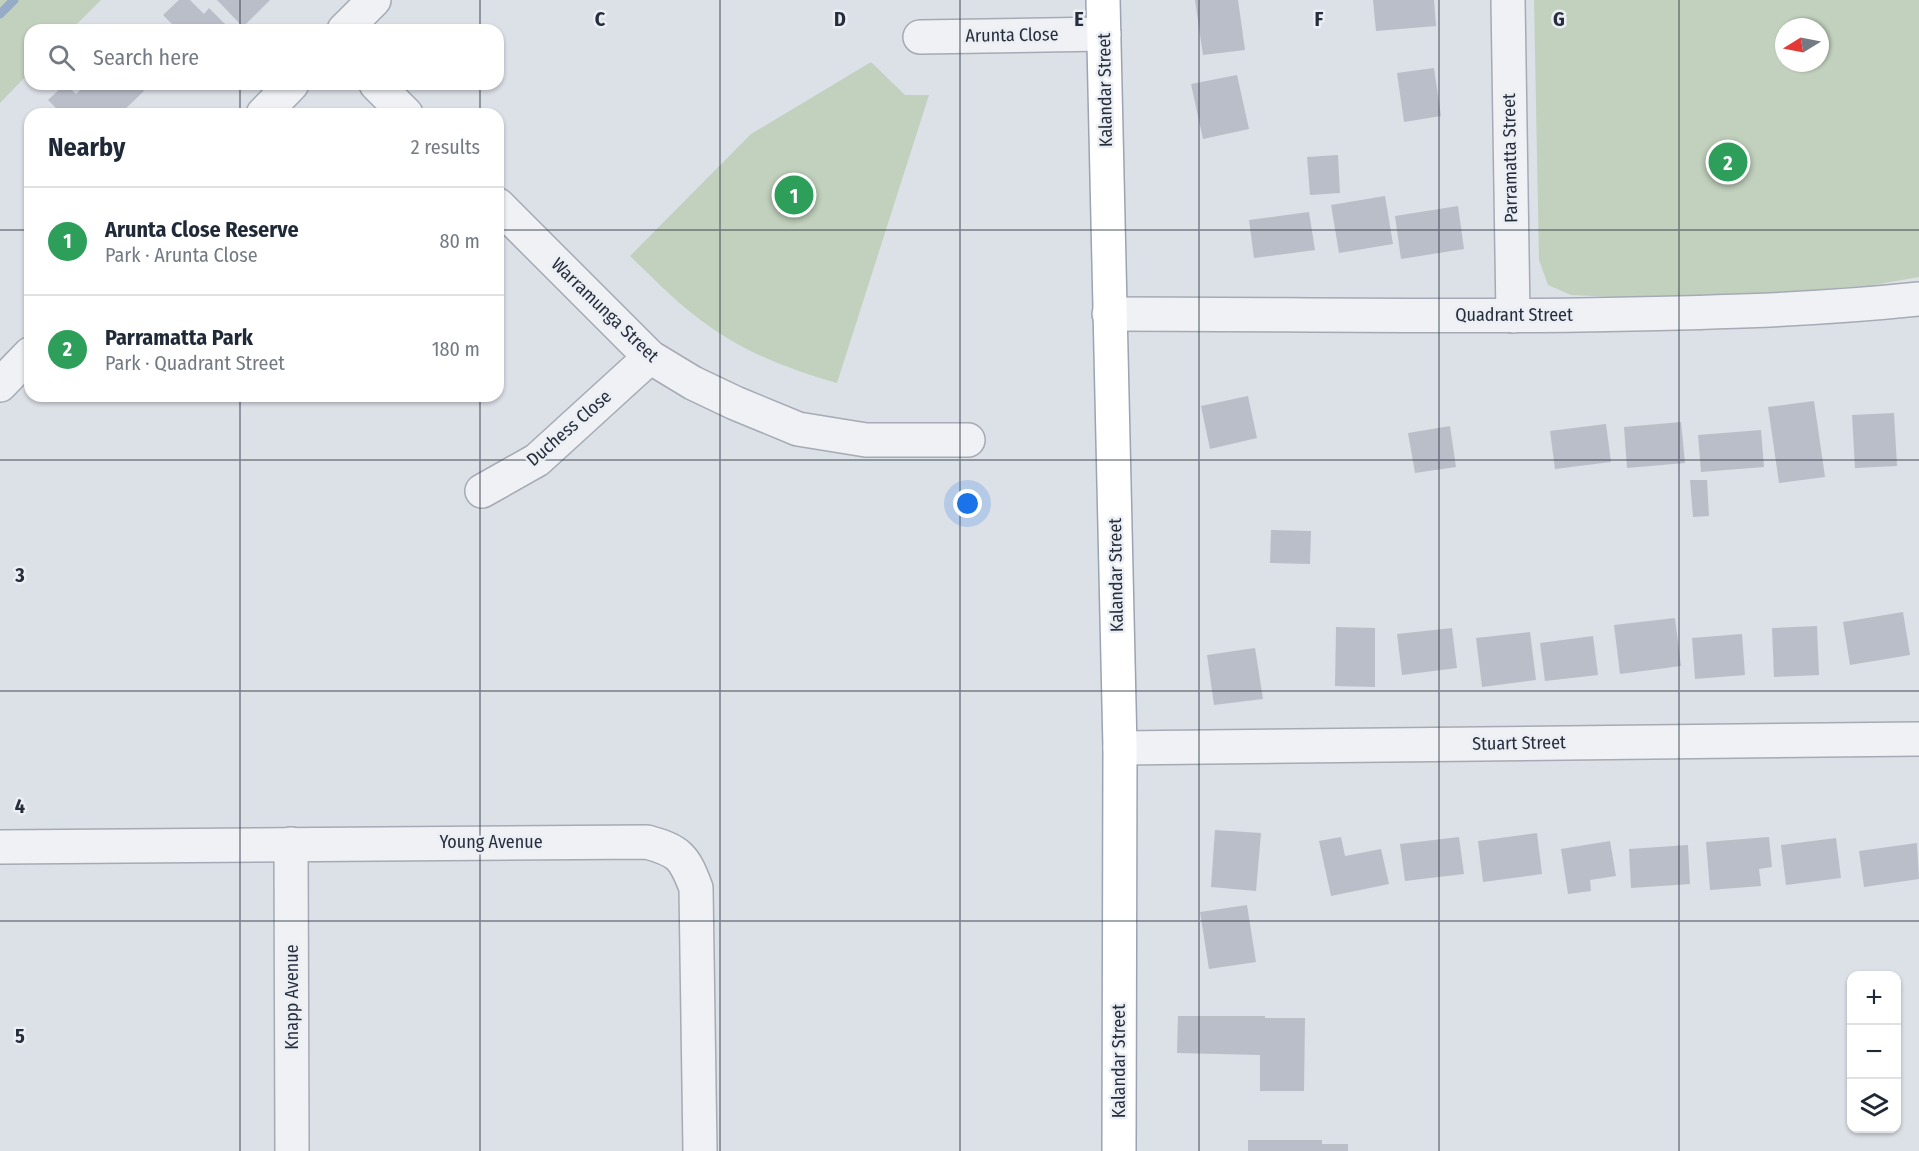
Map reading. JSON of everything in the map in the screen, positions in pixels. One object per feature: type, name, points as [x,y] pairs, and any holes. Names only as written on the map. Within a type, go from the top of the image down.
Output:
[{"type":"main road","name":"Kalandar Street","points":[[1103,0],[1120,748],[1119,1151]]},
{"type":"street","points":[[350,24],[374,0]]},
{"type":"street","name":"Parramatta Street","points":[[1508,0],[1513,316]]},
{"type":"street","name":"Arunta Close","points":[[920,37],[1104,34]]},
{"type":"street","points":[[268,108],[286,90]]},
{"type":"street","points":[[382,90],[400,108]]},
{"type":"street","name":"Warramunga Street","points":[[504,212],[650,357],[693,383],[798,429],[866,440],[968,440]]},
{"type":"street","name":"Quadrant Street","points":[[1109,314],[1513,316],[1726,313],[1919,299]]},
{"type":"street","name":"Duchess Close","points":[[482,491],[537,460],[650,357]]},
{"type":"street","points":[[0,385],[24,360]]},
{"type":"street","name":"Stuart Street","points":[[1120,748],[1919,739]]},
{"type":"street","name":"Young Avenue","points":[[0,847],[646,842],[670,849],[688,865],[696,888],[700,1151]]},
{"type":"street","name":"Knapp Avenue","points":[[291,844],[292,1151]]},
{"type":"green space","points":[[0,0],[101,0],[77,24],[24,24],[24,78],[0,103]]},
{"type":"green space","points":[[1534,0],[1919,0],[1919,277],[1874,285],[1763,294],[1636,298],[1571,295],[1548,285],[1539,260]]},
{"type":"green space","points":[[871,62],[905,95],[929,95],[837,383],[782,365],[730,340],[689,311],[630,256],[751,134]]},
{"type":"building","points":[[179,0],[190,0],[204,14],[209,8],[225,24],[172,24],[163,15]]},
{"type":"building","points":[[217,0],[270,0],[246,24],[240,24]]},
{"type":"building","points":[[1195,0],[1238,0],[1245,50],[1203,55]]},
{"type":"building","points":[[1373,0],[1434,0],[1436,26],[1376,31]]},
{"type":"building","points":[[1434,68],[1441,116],[1404,122],[1397,73]]},
{"type":"building","points":[[1237,75],[1249,129],[1203,139],[1191,84]]},
{"type":"building","points":[[59,90],[72,90],[76,94],[80,90],[144,91],[126,108],[56,108],[48,100]]},
{"type":"building","points":[[1338,155],[1340,193],[1310,195],[1307,157]]},
{"type":"building","points":[[1385,196],[1393,244],[1339,253],[1331,205]]},
{"type":"building","points":[[1458,206],[1464,249],[1401,259],[1395,216]]},
{"type":"building","points":[[1309,212],[1315,250],[1254,258],[1249,220]]},
{"type":"building","points":[[1248,396],[1257,438],[1210,449],[1201,406]]},
{"type":"building","points":[[1814,401],[1825,477],[1779,483],[1768,407]]},
{"type":"building","points":[[1894,413],[1897,466],[1855,468],[1852,415]]},
{"type":"building","points":[[1681,422],[1685,463],[1627,468],[1624,427]]},
{"type":"building","points":[[1606,424],[1611,462],[1555,469],[1550,431]]},
{"type":"building","points":[[1450,426],[1456,467],[1415,473],[1408,433]]},
{"type":"building","points":[[1761,430],[1764,467],[1701,472],[1698,435]]},
{"type":"building","points":[[1690,480],[1707,480],[1709,516],[1693,517]]},
{"type":"building","points":[[1271,530],[1311,531],[1310,564],[1270,563]]},
{"type":"building","points":[[1903,612],[1910,655],[1850,665],[1843,622]]},
{"type":"building","points":[[1675,618],[1681,666],[1620,674],[1614,625]]},
{"type":"building","points":[[1817,626],[1819,675],[1774,677],[1772,628]]},
{"type":"building","points":[[1336,627],[1375,628],[1375,687],[1335,686]]},
{"type":"building","points":[[1452,628],[1457,668],[1402,675],[1397,634]]},
{"type":"building","points":[[1530,632],[1536,680],[1482,687],[1476,638]]},
{"type":"building","points":[[1742,634],[1745,675],[1695,679],[1692,638]]},
{"type":"building","points":[[1593,636],[1598,675],[1545,681],[1540,643]]},
{"type":"building","points":[[1255,648],[1263,699],[1214,705],[1207,655]]},
{"type":"building","points":[[1215,830],[1261,833],[1256,891],[1211,887]]},
{"type":"building","points":[[1537,833],[1542,874],[1483,882],[1478,841]]},
{"type":"building","points":[[1341,837],[1345,856],[1381,849],[1389,884],[1331,896],[1319,841]]},
{"type":"building","points":[[1459,837],[1464,874],[1405,881],[1400,844]]},
{"type":"building","points":[[1769,837],[1772,867],[1759,869],[1761,886],[1710,890],[1706,842]]},
{"type":"building","points":[[1836,838],[1841,878],[1786,885],[1781,845]]},
{"type":"building","points":[[1610,841],[1616,876],[1590,880],[1591,891],[1568,894],[1561,849]]},
{"type":"building","points":[[1917,843],[1919,879],[1864,887],[1859,851]]},
{"type":"building","points":[[1688,845],[1690,884],[1631,888],[1629,849]]},
{"type":"building","points":[[1247,905],[1256,962],[1209,969],[1200,912]]},
{"type":"building","points":[[1178,1016],[1305,1018],[1304,1091],[1260,1091],[1260,1055],[1177,1053]]},
{"type":"building","points":[[1248,1140],[1322,1140],[1322,1144],[1348,1144],[1348,1151],[1248,1151]]},
{"type":"waterway","points":[[0,14],[14,0]]},
{"type":"place","name":"Parramatta Park","points":[[1728,162]]},
{"type":"place","name":"Arunta Close Reserve","points":[[794,195]]}]
